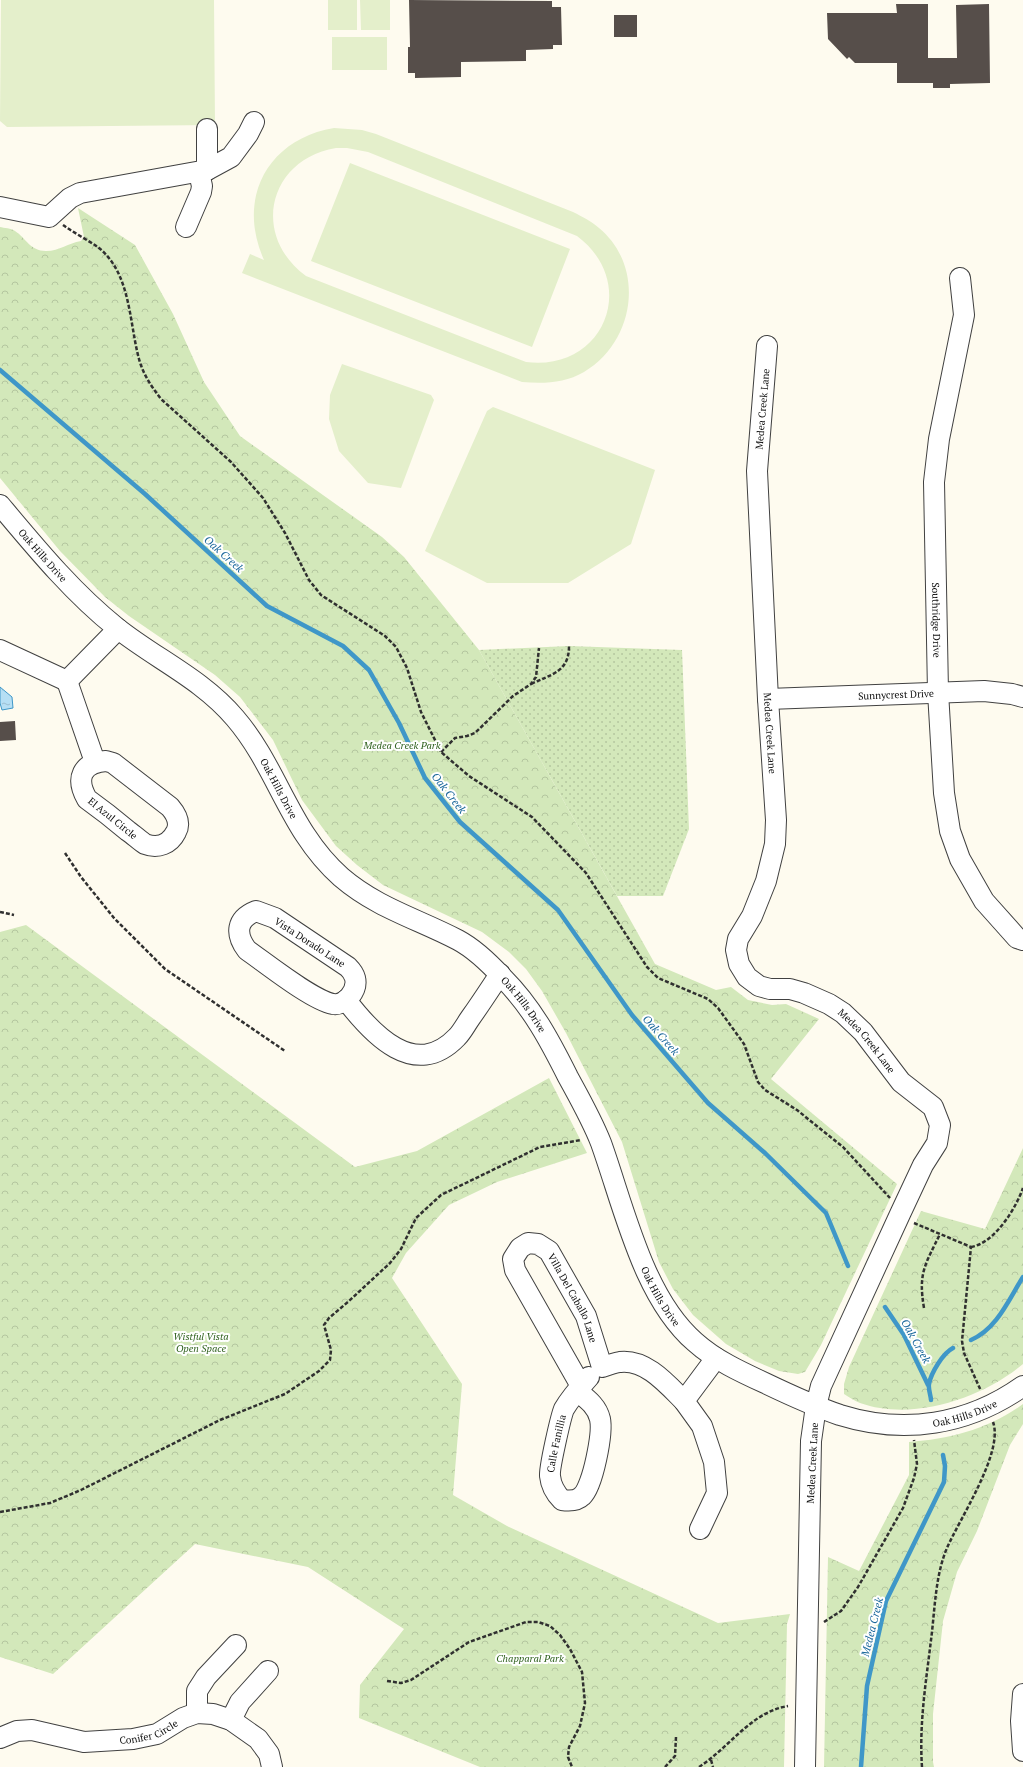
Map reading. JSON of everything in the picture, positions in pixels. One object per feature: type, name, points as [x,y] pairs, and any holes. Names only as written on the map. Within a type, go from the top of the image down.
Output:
[{"type":"street","points":[[0,207],[48,217],[70,198],[80,193],[203,172],[220,165],[231,158],[248,134],[254,122]]},
{"type":"street","points":[[186,227],[202,192],[207,130]]},
{"type":"street","name":"Southridge Drive","points":[[960,278],[964,315],[940,439],[934,482],[938,692],[944,793],[950,830],[960,860],[984,901],[1017,938],[1023,940]]},
{"type":"street","name":"Medea Creek Lane","points":[[767,346],[757,471],[768,699],[776,820],[775,844],[766,881],[752,916],[738,939],[736,950],[739,964],[747,977],[759,986],[770,989],[790,989],[804,993],[829,1004],[843,1013],[863,1032],[901,1082],[934,1107],[940,1125],[938,1143],[923,1166],[901,1212],[821,1386],[816,1406],[811,1442],[805,1767]]},
{"type":"street","name":"Oak Hills Drive","points":[[0,505],[52,568],[118,628],[199,684],[233,716],[258,750],[304,836],[341,877],[363,894],[384,907],[462,942],[500,974],[518,993],[541,1026],[587,1112],[599,1139],[651,1283],[667,1310],[694,1342],[732,1368],[816,1406],[862,1421],[887,1425],[912,1426],[949,1420],[970,1414],[994,1403],[1023,1386]]},
{"type":"street","points":[[67,680],[118,628]]},
{"type":"street","points":[[0,650],[67,680],[95,762]]},
{"type":"street","name":"Sunnycrest Drive","points":[[768,699],[984,691],[1012,694],[1023,697]]},
{"type":"street","name":"El Azul Circle","points":[[106,761],[114,763],[170,807],[175,813],[178,821],[178,829],[172,839],[166,844],[159,846],[145,844],[87,799],[81,789],[81,779],[86,769],[95,762],[106,761]]},
{"type":"street","name":"Vista Dorado Lane","points":[[256,911],[275,918],[348,967],[355,977],[355,984],[353,992],[346,1000],[334,1004],[315,997],[247,950],[241,942],[239,935],[243,919],[250,913],[256,911]]},
{"type":"street","points":[[346,1000],[365,1025],[391,1047],[408,1054],[429,1054],[447,1047],[458,1037],[500,974]]},
{"type":"street","name":"Villa Del Caballo Lane","points":[[579,1389],[515,1270],[513,1259],[520,1248],[528,1243],[538,1244],[549,1251],[586,1316],[602,1367]]},
{"type":"street","points":[[684,1401],[716,1358]]},
{"type":"street","points":[[602,1367],[620,1362],[638,1364],[657,1375],[684,1401],[702,1426],[714,1462],[717,1493],[700,1529]]},
{"type":"street","name":"Calle Fanillia","points":[[579,1389],[596,1409],[600,1419],[601,1430],[590,1485],[582,1497],[572,1501],[562,1500],[554,1493],[549,1474],[564,1411],[579,1389],[602,1367]]},
{"type":"street","points":[[197,1713],[198,1691],[206,1677],[236,1645]]},
{"type":"street","points":[[231,1720],[240,1702],[268,1672]]},
{"type":"street","points":[[1023,1694],[1021,1721],[1023,1751]]},
{"type":"street","name":"Conifer Circle","points":[[0,1738],[17,1731],[32,1730],[84,1742],[133,1739],[157,1734],[183,1718],[197,1713],[213,1714],[231,1720],[258,1739],[269,1754],[272,1767]]},
{"type":"path","points":[[48,217],[99,249],[116,270],[123,285],[139,360],[152,387],[161,398],[231,462],[263,498],[285,533],[309,580],[321,595],[385,636],[396,648],[407,668],[421,712],[441,752],[469,776],[532,817],[586,873],[647,967],[658,978],[708,999],[718,1008],[744,1044],[758,1082],[765,1090],[797,1110],[844,1147],[894,1201]]},
{"type":"path","points":[[441,752],[455,738],[467,736],[475,732],[513,696],[531,684],[556,672],[566,664],[569,657],[569,646]]},
{"type":"path","points":[[531,684],[536,677],[539,648]]},
{"type":"path","points":[[66,853],[81,878],[114,918],[165,968],[285,1051]]},
{"type":"path","points":[[0,912],[14,915]]},
{"type":"path","points":[[0,1512],[50,1503],[81,1490],[220,1420],[285,1394],[319,1370],[330,1360],[331,1350],[324,1325],[329,1318],[390,1263],[401,1249],[416,1218],[441,1195],[540,1148],[583,1139],[599,1139]]},
{"type":"path","points":[[910,1221],[971,1247],[984,1243],[1000,1228],[1018,1202],[1023,1188]]},
{"type":"path","points":[[924,1308],[921,1289],[922,1276],[926,1262],[940,1234]]},
{"type":"path","points":[[971,1247],[962,1341],[964,1353],[982,1394]]},
{"type":"path","points":[[922,1767],[920,1749],[922,1718],[938,1585],[947,1548],[980,1481],[994,1447],[995,1425],[992,1418]]},
{"type":"path","points":[[808,1622],[822,1624],[841,1611],[858,1587],[903,1508],[914,1478],[917,1464],[912,1426]]},
{"type":"path","points":[[387,1681],[401,1682],[411,1680],[469,1642],[526,1622],[538,1622],[550,1626],[560,1635],[570,1649],[582,1672],[585,1703],[580,1726],[569,1747],[568,1757],[572,1767]]},
{"type":"path","points":[[699,1767],[711,1760],[757,1718],[776,1708],[788,1706]]},
{"type":"path","points":[[665,1767],[675,1756],[676,1737]]},
{"type":"path","points":[[711,1760],[713,1767]]},
{"type":"green space","points":[[1,0],[214,0],[215,125],[7,127],[0,121]]},
{"type":"green space","points":[[328,0],[357,0],[357,30],[328,30]]},
{"type":"green space","points":[[360,0],[390,0],[390,30],[361,30]]},
{"type":"green space","points":[[332,37],[387,37],[387,70],[332,70]]},
{"type":"green space","points":[[334,128],[362,130],[376,134],[573,212],[593,223],[614,244],[624,263],[628,283],[628,303],[624,324],[614,342],[601,359],[577,376],[554,382],[522,382],[242,273],[250,254],[264,260],[256,237],[254,215],[256,194],[264,175],[275,158],[291,145],[311,134]],"holes":[[[336,148],[347,148],[368,152],[577,236],[596,255],[607,277],[609,299],[604,320],[593,339],[576,353],[553,361],[526,362],[306,276],[288,259],[278,240],[273,220],[275,201],[282,183],[295,167],[313,155]]]},
{"type":"green space","points":[[350,163],[570,249],[532,347],[311,261]]},
{"type":"green space","name":"Medea Creek Park","points":[[78,208],[135,245],[173,314],[204,382],[240,436],[382,537],[404,557],[479,650],[655,964],[716,990],[731,987],[748,1000],[772,1005],[786,1004],[819,1019],[771,1079],[897,1184],[821,1345],[805,1372],[798,1374],[779,1371],[755,1361],[726,1344],[693,1315],[673,1289],[659,1262],[622,1142],[566,1033],[542,991],[526,969],[509,952],[482,932],[383,885],[357,865],[336,846],[302,800],[273,740],[240,697],[215,675],[129,616],[105,597],[60,551],[0,478],[0,227],[13,230],[36,249],[46,251],[56,250],[81,241],[84,237]]},
{"type":"green space","points":[[342,364],[431,395],[434,400],[401,488],[368,483],[339,451],[329,419],[330,395]]},
{"type":"green space","points":[[493,407],[655,470],[631,544],[568,583],[487,583],[425,551],[487,411]]},
{"type":"green space","points":[[569,646],[682,650],[689,829],[663,896],[617,896],[479,650]]},
{"type":"green space","name":"Wistful Vista Open Space","points":[[26,925],[355,1167],[417,1151],[549,1078],[587,1153],[497,1182],[449,1205],[406,1253],[392,1278],[462,1384],[453,1495],[507,1526],[718,1623],[790,1614],[787,1624],[784,1767],[480,1767],[359,1718],[360,1685],[404,1629],[308,1567],[195,1544],[53,1674],[0,1657],[0,932]]},
{"type":"green space","points":[[1023,1148],[1023,1364],[1007,1376],[968,1396],[924,1408],[902,1410],[881,1408],[860,1403],[844,1394],[844,1384],[849,1367],[921,1211],[985,1229]]},
{"type":"green space","points":[[1023,1404],[1023,1424],[1010,1445],[977,1531],[957,1572],[943,1621],[933,1714],[934,1767],[824,1767],[828,1557],[859,1571],[909,1475],[909,1442],[924,1441],[969,1431],[997,1420]]},
{"type":"water","points":[[0,687],[12,697],[13,708],[2,710],[0,703]]},
{"type":"building","points":[[409,0],[552,1],[552,7],[561,7],[562,45],[553,45],[553,49],[526,50],[526,61],[461,62],[461,77],[415,78],[415,73],[408,73],[408,47],[410,47]]},
{"type":"building","points":[[896,4],[928,4],[928,58],[957,58],[956,5],[989,4],[990,83],[950,84],[950,88],[933,88],[933,83],[897,83],[897,63],[855,63],[849,57],[847,59],[828,39],[827,13],[897,13]]},
{"type":"building","points":[[614,15],[637,15],[637,37],[614,37]]},
{"type":"building","points":[[15,721],[16,740],[0,741],[0,722]]},
{"type":"waterway","name":"Oak Creek","points":[[0,370],[145,494],[267,606],[343,646],[369,670],[399,723],[425,778],[460,822],[558,910],[632,1015],[708,1103],[765,1153],[826,1213],[848,1266]]},
{"type":"waterway","name":"Medea Creek","points":[[971,1340],[988,1329],[1002,1313],[1023,1277]]},
{"type":"waterway","name":"Oak Creek","points":[[885,1307],[904,1335],[928,1385]]},
{"type":"waterway","name":"Medea Creek","points":[[931,1400],[929,1386],[932,1374],[945,1354],[953,1348]]},
{"type":"waterway","name":"Medea Creek","points":[[861,1767],[867,1686],[886,1601],[944,1482],[945,1466],[943,1455]]},
{"type":"park label","name":"Chapparal Park","points":[[530,1658]]}]
